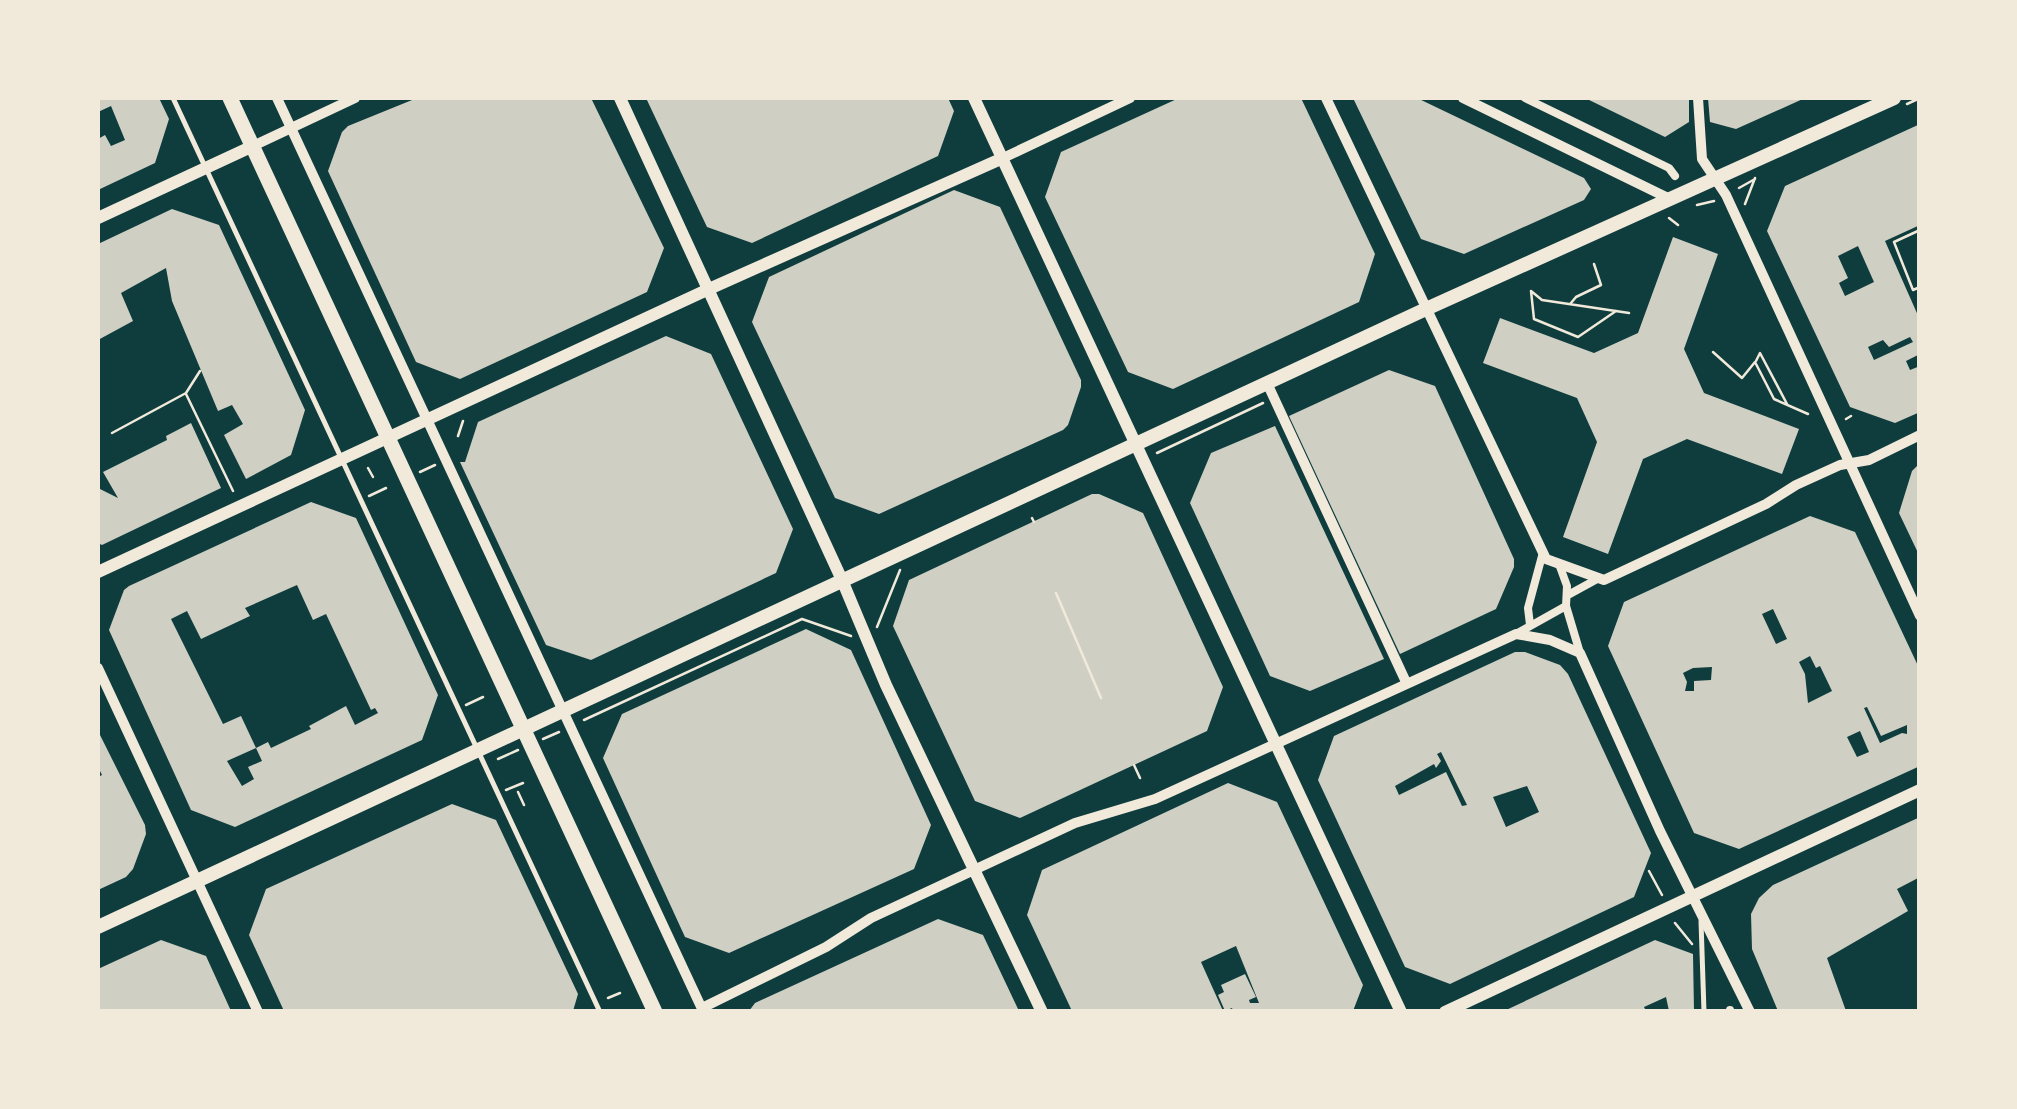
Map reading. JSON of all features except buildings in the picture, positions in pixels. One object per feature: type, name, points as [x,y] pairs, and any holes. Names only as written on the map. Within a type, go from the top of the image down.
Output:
[{"type":"main road","points":[[230,98],[655,1012]]},
{"type":"main road","points":[[98,927],[1426,309],[1894,98]]},
{"type":"street","points":[[277,98],[702,1010],[826,947],[871,918],[1075,823],[1155,799],[1516,634],[1566,606]]},
{"type":"street","points":[[98,218],[355,98]]},
{"type":"street","points":[[620,98],[842,580],[886,685],[1042,1012]]},
{"type":"street","points":[[974,98],[1401,1012]]},
{"type":"street","points":[[98,572],[1130,98]]},
{"type":"street","points":[[1326,98],[1542,556],[1600,578]]},
{"type":"street","points":[[1463,98],[1668,198]]},
{"type":"street","points":[[1525,98],[1669,168],[1674,176]]},
{"type":"street","points":[[1698,98],[1700,150],[1726,195],[1920,616]]},
{"type":"street","points":[[1268,383],[1406,682]]},
{"type":"street","points":[[1568,595],[1766,504],[1796,485],[1868,460],[1920,435]]},
{"type":"street","points":[[1530,624],[1528,608],[1542,556]]},
{"type":"street","points":[[1558,564],[1580,652],[1750,1012]]},
{"type":"street","points":[[1516,634],[1550,640],[1580,652]]},
{"type":"street","points":[[98,668],[258,1012]]},
{"type":"street","points":[[1445,1012],[1920,790]]},
{"type":"lane","points":[[174,98],[600,1012]]},
{"type":"lane","points":[[1700,913],[1704,1012]]},
{"type":"path","points":[[1736,190],[1742,186],[1755,179],[1748,197],[1742,186]]},
{"type":"path","points":[[1669,218],[1678,224]]},
{"type":"path","points":[[1920,230],[1894,242],[1914,290],[1920,287]]},
{"type":"path","points":[[1570,304],[1576,296],[1601,285],[1594,264]]},
{"type":"path","points":[[1616,311],[1578,336],[1534,319],[1530,291],[1542,300],[1629,312]]},
{"type":"path","points":[[1713,352],[1742,378],[1760,353],[1788,406]]},
{"type":"path","points":[[1755,362],[1774,400],[1808,414]]},
{"type":"path","points":[[112,432],[186,394],[200,371]]},
{"type":"path","points":[[186,394],[234,492]]},
{"type":"path","points":[[458,436],[463,421]]},
{"type":"path","points":[[420,472],[440,462]]},
{"type":"path","points":[[368,468],[373,478]]},
{"type":"path","points":[[366,497],[386,488]]},
{"type":"path","points":[[878,627],[899,570],[908,566]]},
{"type":"path","points":[[1056,593],[1101,698]]},
{"type":"path","points":[[580,722],[802,619],[854,637]]},
{"type":"path","points":[[464,706],[483,696]]},
{"type":"path","points":[[485,765],[550,736]]},
{"type":"path","points":[[1134,765],[1140,778]]},
{"type":"path","points":[[503,792],[523,782]]},
{"type":"path","points":[[518,792],[524,805]]},
{"type":"path","points":[[1649,871],[1662,896]]},
{"type":"path","points":[[1673,919],[1696,949]]},
{"type":"path","points":[[601,1001],[620,992]]}]
